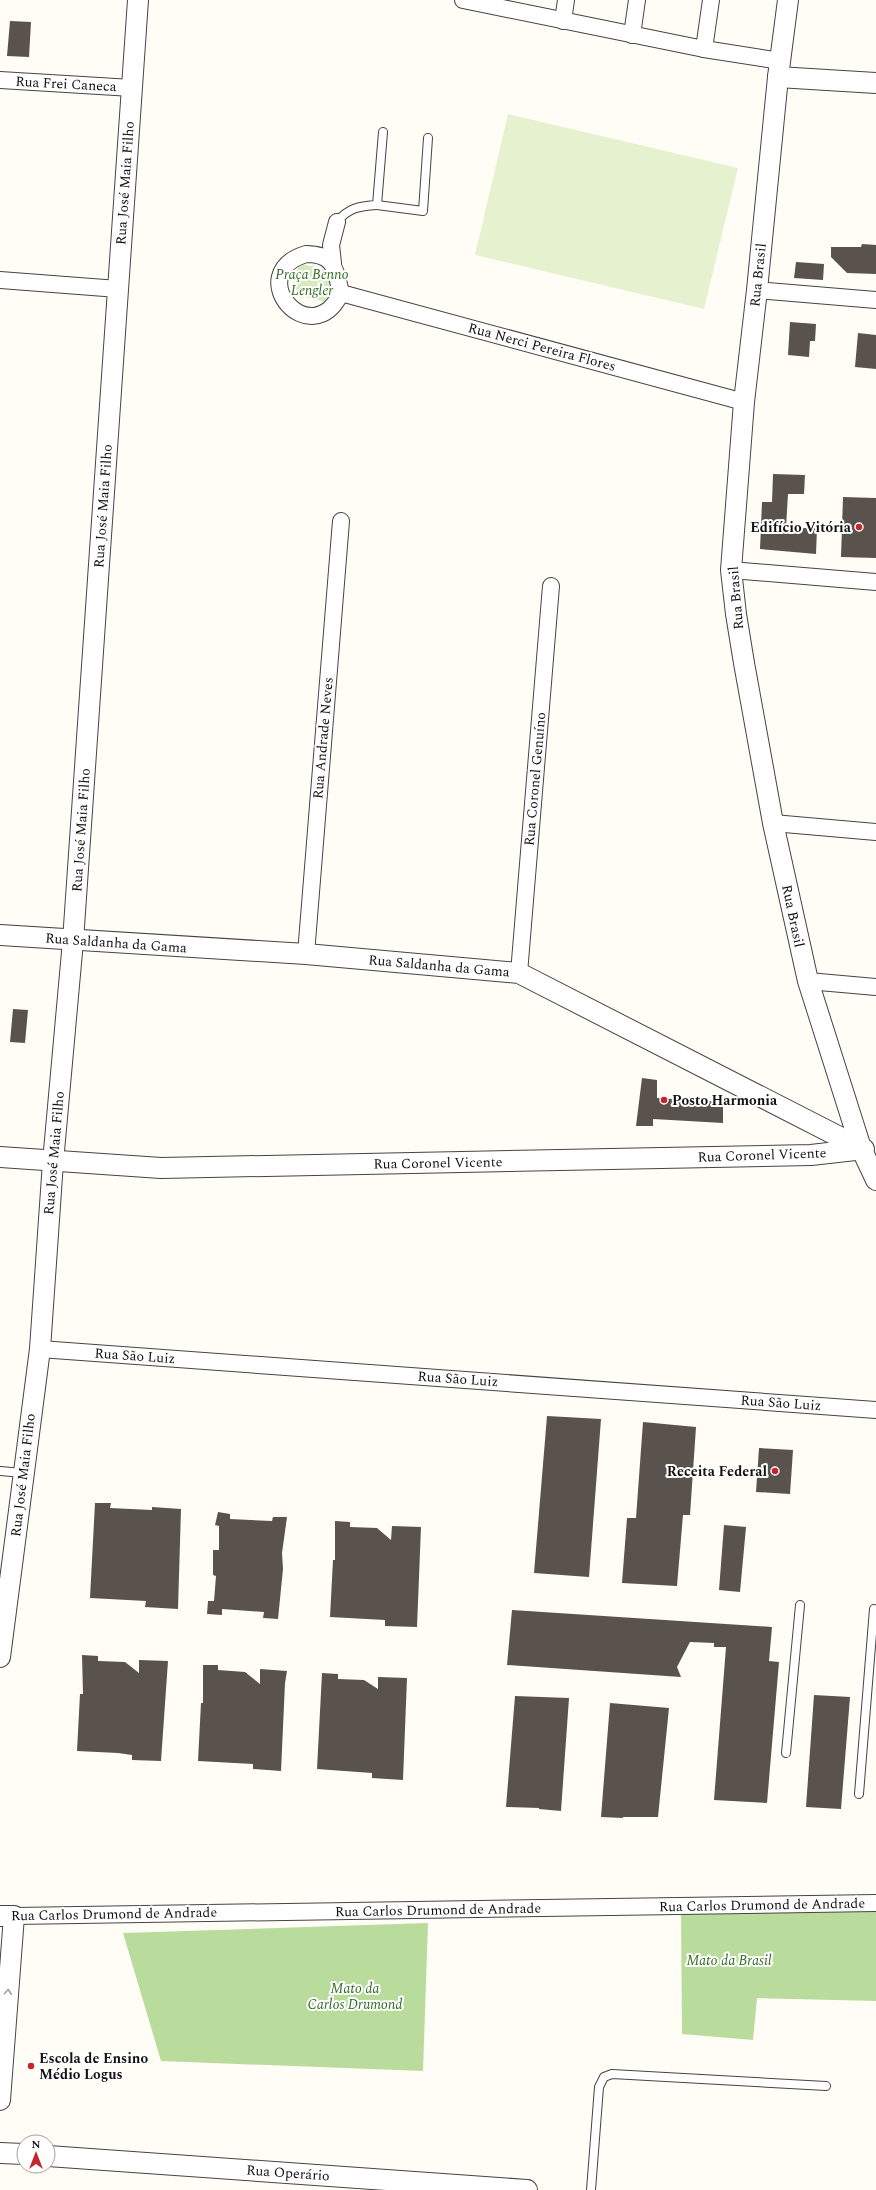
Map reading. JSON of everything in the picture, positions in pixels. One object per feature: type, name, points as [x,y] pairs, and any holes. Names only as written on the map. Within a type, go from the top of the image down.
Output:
[{"type":"street","name":"Rua José Maia Filho","points":[[0,1657],[40,1349],[53,1162],[73,942],[138,0]]},
{"type":"street","points":[[463,0],[492,3],[563,21],[704,49],[779,69],[876,83]]},
{"type":"street","points":[[563,21],[566,0]]},
{"type":"street","points":[[632,35],[637,0]]},
{"type":"street","points":[[704,49],[711,0]]},
{"type":"street","name":"Rua Brasil","points":[[788,0],[779,69],[757,290],[744,402],[732,570],[736,614],[773,823],[808,981],[869,1149],[876,1180]]},
{"type":"street","name":"Rua Frei Caneca","points":[[0,80],[132,88]]},
{"type":"street","points":[[333,263],[324,257],[315,254],[296,257],[288,262],[283,270],[279,289],[282,299],[289,308],[308,316],[319,315],[329,310],[336,302],[341,293],[333,263],[331,245],[337,222]]},
{"type":"street","points":[[0,280],[118,289]]},
{"type":"street","points":[[757,290],[876,300]]},
{"type":"street","name":"Rua Nerci Pereira Flores","points":[[341,293],[744,402]]},
{"type":"street","name":"Rua Andrade Neves","points":[[306,954],[341,521]]},
{"type":"street","points":[[732,570],[876,582]]},
{"type":"street","name":"Rua Coronel Genuíno","points":[[519,973],[551,586]]},
{"type":"street","points":[[773,823],[876,832]]},
{"type":"street","name":"Rua Saldanha da Gama","points":[[0,936],[73,942],[306,954],[519,973],[869,1149]]},
{"type":"street","points":[[808,981],[876,987]]},
{"type":"street","name":"Rua Coronel Vicente","points":[[0,1157],[53,1162],[161,1168],[811,1155],[869,1149]]},
{"type":"street","name":"Rua São Luiz","points":[[40,1349],[876,1410]]},
{"type":"street","name":"Rua Carlos Drumond de Andrade","points":[[7,1916],[876,1903]]},
{"type":"street","points":[[0,2100],[7,1916]]},
{"type":"street","points":[[0,2152],[16,2153]]},
{"type":"street","name":"Rua Operário","points":[[56,2157],[528,2190]]},
{"type":"lane","points":[[377,205],[383,132]]},
{"type":"lane","points":[[337,222],[344,213],[358,206],[377,205],[423,210],[428,138]]},
{"type":"lane","points":[[0,1471],[24,1473]]},
{"type":"lane","points":[[786,1753],[800,1605]]},
{"type":"lane","points":[[859,1794],[874,1609]]},
{"type":"lane","points":[[591,2190],[599,2087],[604,2077],[612,2074],[826,2086]]},
{"type":"green space","points":[[508,114],[738,168],[704,309],[475,255]]},
{"type":"green space","name":"Praça Benno Lengler","points":[[299,263],[333,272],[325,302],[291,293]]},
{"type":"green space","name":"Mato da Brasil","points":[[876,1912],[876,2001],[757,1998],[753,2040],[682,2034],[681,1913]]},
{"type":"green space","name":"Mato da Carlos Drumond","points":[[428,1923],[423,2071],[161,2061],[123,1933]]},
{"type":"building","points":[[10,21],[31,22],[29,57],[7,56]]},
{"type":"building","points":[[862,244],[876,245],[876,274],[847,273],[831,257],[831,247],[861,247]]},
{"type":"building","points":[[796,262],[824,264],[823,280],[794,278]]},
{"type":"building","points":[[790,322],[816,324],[815,341],[810,341],[809,357],[788,355]]},
{"type":"building","points":[[858,333],[876,335],[876,369],[855,367]]},
{"type":"building","points":[[773,474],[805,475],[804,494],[788,494],[786,528],[817,528],[816,554],[760,549],[762,502],[772,502]]},
{"type":"building","name":"Edifício Vitória","points":[[843,497],[876,498],[876,558],[841,557]]},
{"type":"building","points":[[13,1009],[28,1010],[25,1043],[10,1042]]},
{"type":"building","name":"Posto Harmonia","points":[[642,1078],[657,1080],[657,1098],[723,1102],[723,1123],[653,1119],[653,1126],[636,1126]]},
{"type":"building","points":[[547,1416],[601,1419],[589,1577],[534,1573]]},
{"type":"building","points":[[643,1422],[696,1427],[690,1515],[683,1515],[677,1586],[622,1583],[627,1518],[636,1518]]},
{"type":"building","name":"Receita Federal","points":[[759,1448],[793,1450],[790,1494],[756,1492]]},
{"type":"building","points":[[95,1503],[111,1503],[110,1508],[152,1510],[152,1507],[181,1509],[178,1609],[145,1607],[146,1601],[90,1598]]},
{"type":"building","points":[[218,1512],[230,1514],[230,1519],[272,1521],[273,1517],[287,1517],[282,1553],[283,1569],[278,1619],[263,1618],[264,1612],[222,1609],[222,1615],[207,1614],[208,1601],[214,1601],[216,1576],[213,1575],[213,1550],[219,1550],[219,1526],[215,1525]]},
{"type":"building","points":[[335,1521],[350,1522],[350,1527],[377,1528],[391,1540],[392,1526],[421,1527],[417,1627],[385,1626],[385,1620],[330,1617],[333,1560],[335,1560]]},
{"type":"building","points":[[724,1525],[746,1527],[740,1592],[719,1590]]},
{"type":"building","points":[[512,1610],[772,1627],[769,1661],[779,1662],[767,1803],[714,1800],[726,1647],[714,1647],[714,1643],[690,1642],[677,1667],[681,1677],[507,1665]]},
{"type":"building","points":[[82,1655],[98,1656],[98,1661],[125,1662],[139,1673],[139,1660],[168,1661],[161,1761],[132,1760],[132,1755],[118,1753],[77,1751],[80,1694],[83,1694]]},
{"type":"building","points":[[203,1665],[218,1665],[218,1670],[245,1672],[260,1684],[260,1669],[287,1671],[285,1683],[281,1771],[253,1769],[253,1764],[198,1761],[201,1703],[203,1703]]},
{"type":"building","points":[[322,1673],[338,1674],[338,1679],[364,1680],[378,1689],[378,1677],[407,1678],[403,1780],[372,1778],[372,1773],[317,1769]]},
{"type":"building","points":[[814,1695],[850,1697],[841,1809],[806,1807]]},
{"type":"building","points":[[515,1696],[569,1698],[561,1811],[539,1808],[506,1807]]},
{"type":"building","points":[[610,1703],[669,1708],[658,1817],[601,1817]]},
{"type":"place","name":"Edifício Vitória","points":[[859,527]]},
{"type":"place","name":"Posto Harmonia","points":[[664,1100]]},
{"type":"place","name":"Receita Federal","points":[[775,1471]]},
{"type":"place","name":"Escola de Ensino Médio Logus","points":[[31,2066]]}]
